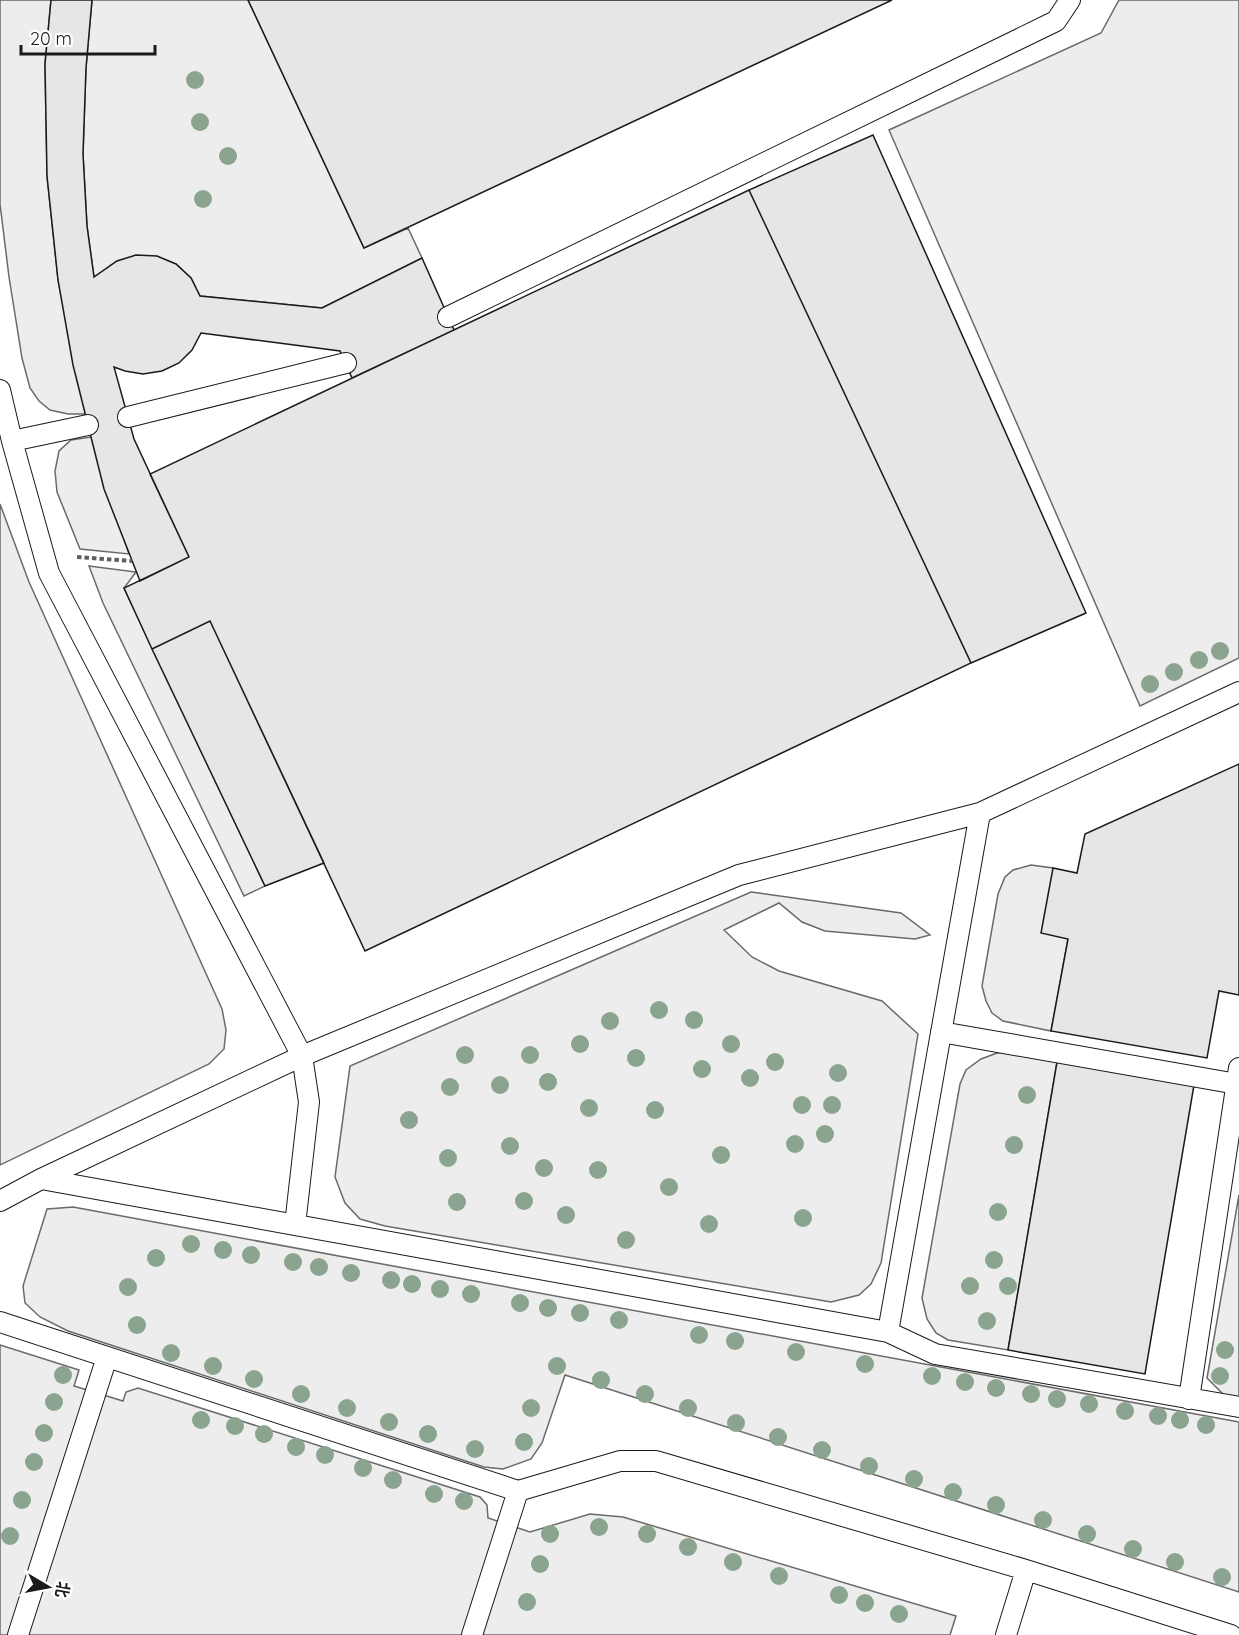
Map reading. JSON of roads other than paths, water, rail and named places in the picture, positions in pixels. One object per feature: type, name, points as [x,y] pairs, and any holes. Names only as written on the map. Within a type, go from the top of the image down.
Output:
[{"type":"lane","points":[[1048,0],[1056,21]]},
{"type":"lane","points":[[448,317],[1056,21],[1070,0]]},
{"type":"lane","points":[[128,417],[346,363]]},
{"type":"lane","points":[[0,390],[12,441],[54,583],[302,1056],[309,1102],[295,1225]]},
{"type":"lane","points":[[12,441],[88,425]]},
{"type":"lane","points":[[0,1201],[41,1179],[302,1056],[739,875],[980,813],[1239,692]]},
{"type":"lane","points":[[888,1332],[980,813]]},
{"type":"lane","points":[[941,1032],[1238,1076],[1189,1399]]},
{"type":"lane","points":[[41,1179],[888,1332],[935,1354],[1239,1407]]},
{"type":"lane","points":[[0,1322],[518,1491],[620,1461],[656,1461],[1026,1570],[1232,1635]]},
{"type":"lane","points":[[18,1635],[107,1357]]},
{"type":"lane","points":[[472,1635],[518,1491]]},
{"type":"lane","points":[[1006,1635],[1026,1570]]}]
